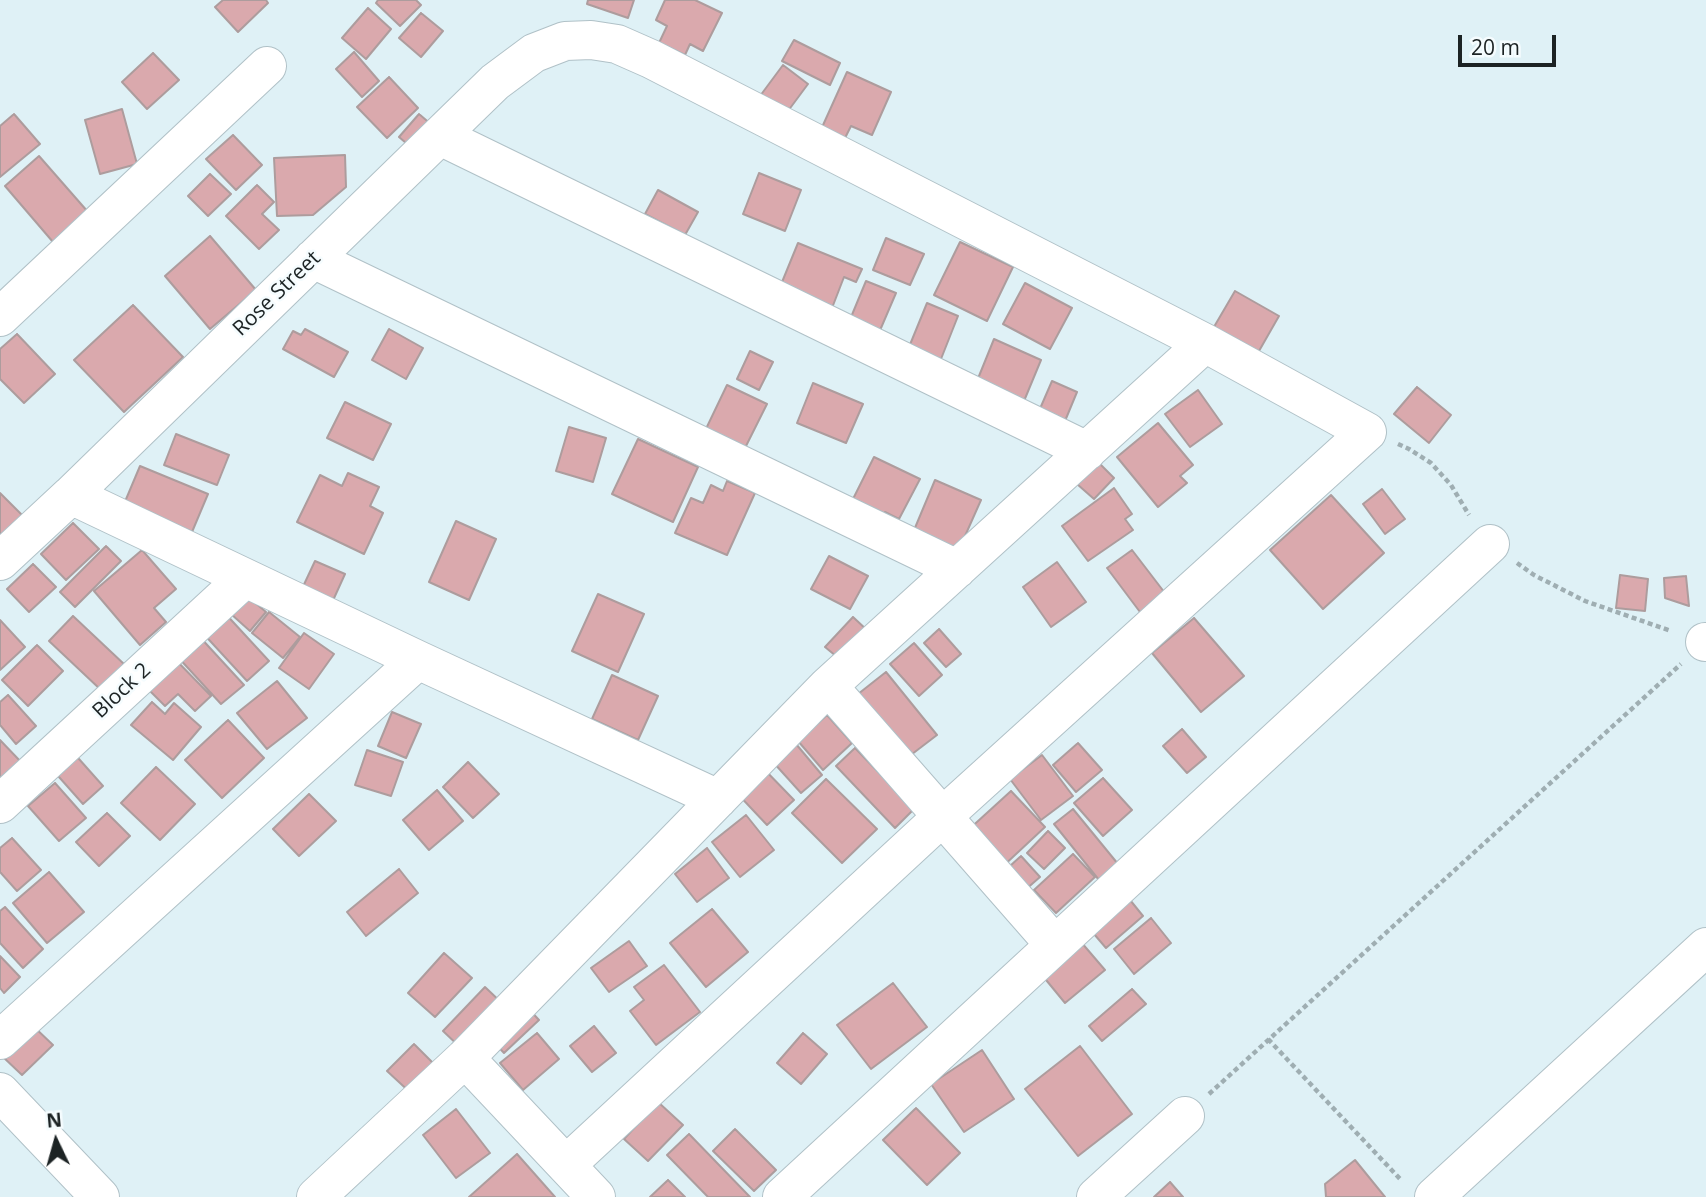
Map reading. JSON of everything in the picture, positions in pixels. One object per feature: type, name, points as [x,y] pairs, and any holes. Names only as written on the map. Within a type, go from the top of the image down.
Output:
[{"type":"street","name":"Rose Street","points":[[0,561],[495,82],[534,53],[565,41],[591,40],[617,44],[651,59],[1205,343]]},
{"type":"street","points":[[0,317],[267,66]]},
{"type":"street","points":[[440,136],[1087,451]]},
{"type":"street","points":[[313,259],[957,569]]},
{"type":"street","points":[[316,1197],[465,1058],[828,686],[1205,343],[1367,432],[942,817],[566,1165]]},
{"type":"street","points":[[71,495],[718,799]]},
{"type":"street","points":[[782,1197],[1490,544]]},
{"type":"street","name":"Block 2","points":[[0,804],[245,578]]},
{"type":"street","points":[[0,1040],[418,660]]},
{"type":"street","points":[[828,686],[1055,945]]},
{"type":"street","points":[[1420,1192],[1706,947]]},
{"type":"street","points":[[465,1058],[596,1197]]},
{"type":"street","points":[[0,1092],[100,1197]]},
{"type":"street","points":[[1097,1197],[1185,1116]]},
{"type":"path","points":[[1185,1116],[1706,642],[1585,601],[1534,575],[1490,544],[1451,485],[1430,463],[1409,449],[1367,432]]},
{"type":"path","points":[[1268,1040],[1420,1192]]},
{"type":"building","points":[[223,0],[266,0],[268,3],[238,32],[215,7]]},
{"type":"building","points":[[378,0],[416,0],[421,5],[400,26],[376,3]]},
{"type":"building","points":[[588,0],[634,0],[628,18],[587,4]]},
{"type":"building","points":[[665,0],[695,0],[722,13],[703,51],[690,44],[685,55],[659,43],[667,26],[656,20]]},
{"type":"building","points":[[368,8],[391,29],[366,59],[342,38]]},
{"type":"building","points":[[421,13],[443,31],[421,57],[399,38]]},
{"type":"building","points":[[794,40],[840,63],[830,85],[782,61]]},
{"type":"building","points":[[354,52],[379,81],[362,97],[336,69]]},
{"type":"building","points":[[153,53],[179,80],[147,109],[122,82]]},
{"type":"building","points":[[783,65],[808,84],[785,115],[760,96]]},
{"type":"building","points":[[847,72],[891,92],[872,135],[851,126],[842,144],[819,134]]},
{"type":"building","points":[[389,77],[418,108],[387,138],[357,107]]},
{"type":"building","points":[[122,109],[137,164],[100,174],[85,120]]},
{"type":"building","points":[[14,114],[40,144],[0,177],[0,126]]},
{"type":"building","points":[[419,114],[433,126],[413,149],[399,137]]},
{"type":"building","points":[[233,135],[262,165],[236,190],[206,159]]},
{"type":"building","points":[[345,155],[346,187],[313,215],[277,216],[274,158]]},
{"type":"building","points":[[39,156],[88,212],[53,242],[5,186]]},
{"type":"building","points":[[759,173],[801,190],[785,231],[743,214]]},
{"type":"building","points":[[210,174],[231,194],[208,216],[188,196]]},
{"type":"building","points":[[257,185],[274,202],[262,214],[279,230],[259,249],[226,216]]},
{"type":"building","points":[[658,190],[698,212],[685,235],[645,214]]},
{"type":"building","points":[[210,236],[256,290],[210,329],[165,276]]},
{"type":"building","points":[[886,238],[924,254],[910,285],[873,270]]},
{"type":"building","points":[[960,242],[1013,267],[987,321],[934,295]]},
{"type":"building","points":[[798,243],[862,269],[856,282],[844,277],[832,308],[780,287]]},
{"type":"building","points":[[866,281],[896,293],[878,335],[849,322]]},
{"type":"building","points":[[1025,283],[1072,308],[1050,349],[1003,324]]},
{"type":"building","points":[[1235,291],[1279,316],[1255,358],[1211,332]]},
{"type":"building","points":[[927,303],[958,316],[939,364],[907,352]]},
{"type":"building","points":[[133,305],[183,357],[124,412],[74,360]]},
{"type":"building","points":[[305,329],[348,352],[334,377],[283,349],[293,331],[301,335]]},
{"type":"building","points":[[389,329],[423,348],[406,379],[372,360]]},
{"type":"building","points":[[17,334],[55,374],[24,403],[0,379],[0,349]]},
{"type":"building","points":[[994,339],[1041,360],[1024,401],[977,381]]},
{"type":"building","points":[[750,351],[773,362],[759,390],[737,379]]},
{"type":"building","points":[[1052,381],[1077,392],[1065,421],[1039,411]]},
{"type":"building","points":[[813,383],[863,404],[846,443],[797,423]]},
{"type":"building","points":[[727,385],[767,404],[743,452],[704,433]]},
{"type":"building","points":[[1417,387],[1451,415],[1429,443],[1394,414]]},
{"type":"building","points":[[1198,390],[1222,424],[1190,447],[1165,414]]},
{"type":"building","points":[[345,402],[391,424],[373,460],[327,438]]},
{"type":"building","points":[[1158,423],[1193,465],[1180,476],[1187,483],[1158,507],[1117,457]]},
{"type":"building","points":[[569,427],[606,438],[593,482],[556,471]]},
{"type":"building","points":[[176,434],[229,455],[217,485],[164,465]]},
{"type":"building","points":[[638,439],[698,467],[673,522],[612,494]]},
{"type":"building","points":[[874,457],[920,479],[899,519],[885,512],[881,520],[850,505]]},
{"type":"building","points":[[1098,462],[1114,478],[1094,499],[1077,484]]},
{"type":"building","points":[[140,466],[208,494],[192,532],[124,504]]},
{"type":"building","points":[[348,473],[379,487],[370,506],[383,513],[364,554],[297,522],[320,475],[342,486]]},
{"type":"building","points":[[935,480],[981,500],[957,554],[912,535]]},
{"type":"building","points":[[727,481],[755,493],[727,555],[675,533],[691,498],[703,503],[711,485],[723,491]]},
{"type":"building","points":[[1114,488],[1132,514],[1125,519],[1133,530],[1088,561],[1062,526]]},
{"type":"building","points":[[1382,489],[1405,519],[1385,534],[1363,504]]},
{"type":"building","points":[[0,493],[25,518],[0,542]]},
{"type":"building","points":[[1331,495],[1384,553],[1323,609],[1270,550]]},
{"type":"building","points":[[456,521],[496,539],[469,600],[429,582]]},
{"type":"building","points":[[73,523],[99,549],[66,580],[41,554]]},
{"type":"building","points":[[106,546],[121,561],[75,607],[60,592]]},
{"type":"building","points":[[142,550],[176,589],[154,608],[166,622],[140,645],[94,591]]},
{"type":"building","points":[[1132,550],[1168,597],[1143,616],[1107,568]]},
{"type":"building","points":[[829,556],[868,576],[850,609],[811,589]]},
{"type":"building","points":[[315,561],[345,574],[330,607],[300,593]]},
{"type":"building","points":[[1057,562],[1086,602],[1051,627],[1023,587]]},
{"type":"building","points":[[33,564],[56,587],[29,612],[7,589]]},
{"type":"building","points":[[1620,575],[1648,579],[1645,611],[1616,608]]},
{"type":"building","points":[[1686,576],[1689,606],[1665,598],[1664,578]]},
{"type":"building","points":[[598,594],[644,614],[618,672],[572,651]]},
{"type":"building","points":[[247,596],[266,612],[250,631],[231,614]]},
{"type":"building","points":[[222,610],[269,661],[247,681],[200,630]]},
{"type":"building","points":[[269,612],[300,637],[283,658],[252,633]]},
{"type":"building","points":[[73,616],[125,665],[101,690],[49,641]]},
{"type":"building","points":[[853,617],[869,632],[842,661],[825,647]]},
{"type":"building","points":[[1194,618],[1244,676],[1201,712],[1152,653]]},
{"type":"building","points":[[0,620],[25,647],[0,670]]},
{"type":"building","points":[[939,629],[961,654],[946,667],[924,643]]},
{"type":"building","points":[[304,633],[334,654],[309,689],[279,668]]},
{"type":"building","points":[[198,635],[244,685],[221,704],[176,655]]},
{"type":"building","points":[[914,643],[942,675],[919,696],[890,664]]},
{"type":"building","points":[[37,645],[63,671],[28,706],[2,680]]},
{"type":"building","points":[[172,656],[211,696],[195,711],[178,694],[165,706],[143,684]]},
{"type":"building","points":[[886,672],[937,735],[903,761],[853,698]]},
{"type":"building","points":[[612,675],[658,696],[638,740],[592,719]]},
{"type":"building","points":[[277,681],[307,718],[267,749],[237,713]]},
{"type":"building","points":[[8,695],[36,726],[16,744],[0,725],[0,702]]},
{"type":"building","points":[[152,702],[165,714],[174,703],[201,727],[173,760],[131,725]]},
{"type":"building","points":[[392,712],[421,724],[406,758],[378,746]]},
{"type":"building","points":[[827,715],[852,743],[823,770],[798,741]]},
{"type":"building","points":[[228,720],[264,758],[222,798],[185,760]]},
{"type":"building","points":[[1182,729],[1206,757],[1187,773],[1163,746]]},
{"type":"building","points":[[0,740],[22,763],[0,782]]},
{"type":"building","points":[[1078,743],[1102,770],[1076,792],[1053,765]]},
{"type":"building","points":[[796,744],[822,775],[801,793],[773,762]]},
{"type":"building","points":[[855,748],[914,809],[895,828],[836,766]]},
{"type":"building","points":[[71,750],[103,786],[83,804],[51,768]]},
{"type":"building","points":[[367,750],[403,762],[391,796],[355,785]]},
{"type":"building","points":[[1042,755],[1073,796],[1041,820],[1010,779]]},
{"type":"building","points":[[468,762],[499,794],[473,818],[443,787]]},
{"type":"building","points":[[761,766],[794,800],[767,825],[734,790]]},
{"type":"building","points":[[156,767],[195,804],[160,840],[121,803]]},
{"type":"building","points":[[1103,778],[1132,810],[1103,836],[1074,803]]},
{"type":"building","points":[[826,779],[877,829],[842,863],[792,813]]},
{"type":"building","points":[[55,783],[86,818],[59,841],[28,806]]},
{"type":"building","points":[[437,790],[463,821],[429,850],[403,820]]},
{"type":"building","points":[[1011,791],[1045,827],[1000,869],[966,832]]},
{"type":"building","points":[[309,794],[336,821],[299,856],[273,829]]},
{"type":"building","points":[[1073,809],[1118,864],[1099,880],[1054,824]]},
{"type":"building","points":[[107,813],[130,836],[99,866],[76,842]]},
{"type":"building","points":[[746,815],[774,850],[740,877],[712,842]]},
{"type":"building","points":[[1048,831],[1065,848],[1044,869],[1027,853]]},
{"type":"building","points":[[12,838],[41,870],[17,891],[0,872],[0,848]]},
{"type":"building","points":[[707,848],[729,878],[697,902],[675,874]]},
{"type":"building","points":[[1073,854],[1095,877],[1056,913],[1034,890]]},
{"type":"building","points":[[1021,856],[1040,877],[1017,897],[999,876]]},
{"type":"building","points":[[399,869],[418,893],[366,936],[347,912]]},
{"type":"building","points":[[49,872],[84,912],[47,943],[13,903]]},
{"type":"building","points":[[1126,895],[1143,916],[1106,948],[1088,927]]},
{"type":"building","points":[[5,907],[43,949],[23,968],[0,943],[0,911]]},
{"type":"building","points":[[712,909],[748,952],[706,987],[670,943]]},
{"type":"building","points":[[1151,918],[1171,943],[1134,974],[1114,949]]},
{"type":"building","points":[[629,941],[647,966],[609,992],[591,968]]},
{"type":"building","points":[[1081,942],[1105,970],[1065,1003],[1042,975]]},
{"type":"building","points":[[444,953],[472,978],[435,1017],[408,993]]},
{"type":"building","points":[[0,956],[20,977],[4,993],[0,988]]},
{"type":"building","points":[[664,965],[700,1012],[656,1045],[630,1011],[644,1000],[634,987]]},
{"type":"building","points":[[893,983],[927,1027],[871,1069],[837,1025]]},
{"type":"building","points":[[485,987],[506,1007],[463,1050],[443,1031]]},
{"type":"building","points":[[1132,989],[1146,1004],[1102,1041],[1089,1026]]},
{"type":"building","points":[[526,1006],[539,1020],[504,1053],[490,1038]]},
{"type":"building","points":[[32,1025],[53,1045],[22,1075],[2,1056]]},
{"type":"building","points":[[594,1026],[616,1053],[592,1072],[570,1046]]},
{"type":"building","points":[[537,1033],[559,1059],[523,1090],[500,1063]]},
{"type":"building","points":[[803,1033],[827,1054],[801,1084],[777,1063]]},
{"type":"building","points":[[414,1044],[439,1069],[414,1096],[387,1071]]},
{"type":"building","points":[[1080,1046],[1132,1114],[1078,1156],[1025,1089]]},
{"type":"building","points":[[982,1050],[1014,1099],[964,1132],[931,1084]]},
{"type":"building","points":[[658,1102],[683,1125],[648,1161],[624,1139]]},
{"type":"building","points":[[916,1108],[960,1153],[927,1185],[883,1140]]},
{"type":"building","points":[[456,1109],[490,1153],[456,1178],[423,1135]]},
{"type":"building","points":[[735,1129],[776,1170],[754,1191],[713,1151]]},
{"type":"building","points":[[689,1134],[750,1197],[708,1197],[667,1155]]},
{"type":"building","points":[[517,1154],[555,1197],[469,1197]]},
{"type":"building","points":[[1355,1160],[1385,1197],[1326,1197],[1325,1184]]},
{"type":"building","points":[[668,1180],[685,1197],[650,1197]]},
{"type":"building","points":[[1170,1182],[1183,1197],[1154,1197]]}]
